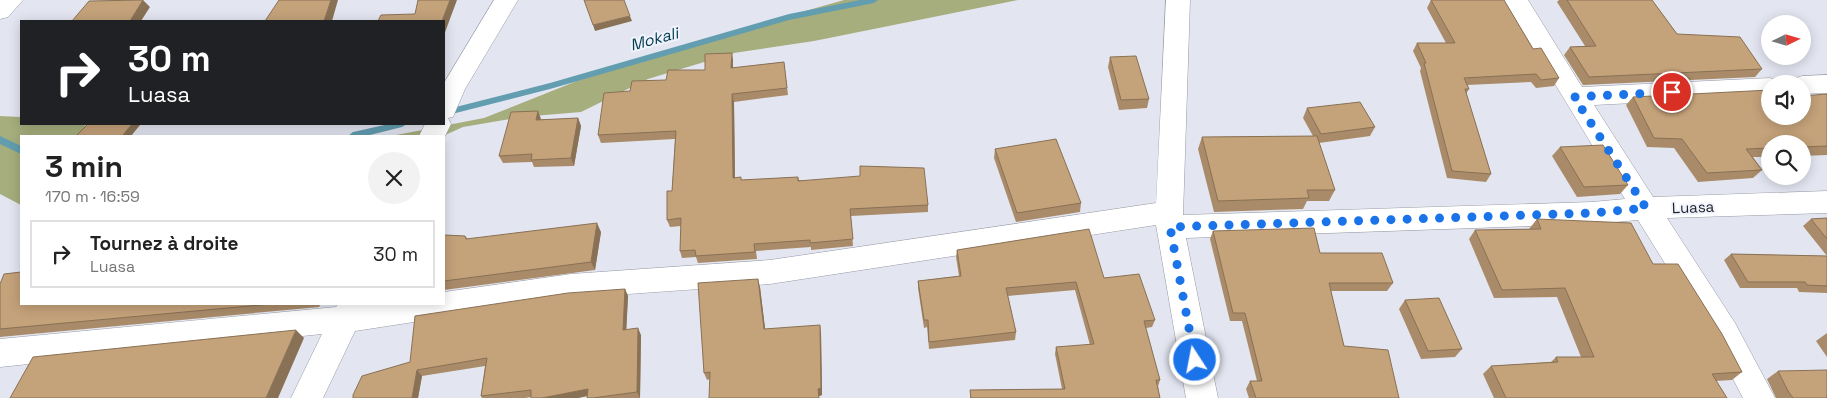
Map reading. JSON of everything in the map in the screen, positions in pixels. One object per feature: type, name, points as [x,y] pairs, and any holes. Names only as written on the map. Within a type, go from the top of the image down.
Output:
[{"type":"street","points":[[0,11],[11,0]]},
{"type":"street","points":[[445,108],[506,0]]},
{"type":"street","points":[[1178,0],[1170,220],[1202,398]]},
{"type":"street","points":[[1516,0],[1574,97],[1724,332],[1759,398]]},
{"type":"street","points":[[1811,85],[1827,84]]},
{"type":"street","points":[[1574,97],[1761,87]]},
{"type":"street","name":"Luasa","points":[[445,301],[571,286],[770,272],[1170,220],[1592,213],[1646,208],[1827,202]]},
{"type":"street","name":"Luasa","points":[[0,353],[409,305]]},
{"type":"street","points":[[307,398],[349,312]]},
{"type":"green space","points":[[844,0],[1018,0],[814,41],[734,53],[648,79],[581,112],[521,117],[463,127],[445,135],[396,135],[484,118],[577,81],[745,28]]},
{"type":"green space","points":[[0,116],[20,117],[20,125],[83,125],[116,135],[20,135],[20,204],[0,194]]},
{"type":"building","points":[[143,0],[131,20],[73,20],[89,1]]},
{"type":"building","points":[[279,0],[331,0],[324,20],[266,20]]},
{"type":"building","points":[[418,0],[450,0],[442,20],[378,20],[381,15],[415,14]]},
{"type":"building","points":[[584,0],[624,0],[630,16],[593,25]]},
{"type":"building","points":[[1431,0],[1504,0],[1533,49],[1541,48],[1559,78],[1541,80],[1536,74],[1464,78],[1469,89],[1465,89],[1491,174],[1452,171],[1424,63],[1426,63],[1417,43],[1455,43]]},
{"type":"building","points":[[1567,0],[1652,0],[1677,34],[1740,37],[1762,69],[1589,77],[1570,47],[1596,46]]},
{"type":"building","points":[[732,53],[731,68],[784,62],[787,88],[732,94],[733,178],[741,177],[741,180],[798,177],[798,181],[860,176],[860,166],[924,168],[928,205],[850,209],[853,239],[810,243],[810,240],[754,244],[755,252],[696,256],[695,250],[680,251],[681,218],[667,220],[667,191],[672,191],[676,131],[598,135],[604,93],[630,91],[632,81],[666,80],[668,70],[705,70],[705,54]]},
{"type":"building","points":[[1136,56],[1149,99],[1121,100],[1110,57]]},
{"type":"building","points":[[1761,90],[1761,125],[1811,125],[1811,95],[1827,94],[1827,146],[1811,147],[1811,135],[1761,135],[1761,148],[1746,149],[1761,170],[1707,173],[1682,139],[1654,138],[1633,97]]},
{"type":"building","points":[[1360,102],[1375,127],[1321,134],[1307,108]]},
{"type":"building","points":[[538,111],[536,120],[578,118],[571,158],[531,160],[532,154],[499,156],[511,112]]},
{"type":"building","points":[[87,125],[131,125],[123,135],[77,135]]},
{"type":"building","points":[[1317,136],[1335,190],[1307,190],[1309,198],[1218,201],[1202,137]]},
{"type":"building","points":[[1056,139],[1081,203],[1017,213],[995,149]]},
{"type":"building","points":[[1603,145],[1628,185],[1584,187],[1560,147]]},
{"type":"building","points":[[1827,218],[1827,239],[1811,219]]},
{"type":"building","points":[[1537,219],[1631,223],[1653,264],[1678,264],[1722,334],[1742,372],[1712,374],[1727,398],[1506,398],[1491,366],[1558,362],[1556,357],[1594,357],[1565,288],[1502,290],[1475,230],[1541,229]]},
{"type":"building","points":[[597,223],[591,262],[445,281],[445,235],[465,236],[466,239]]},
{"type":"building","points":[[1314,228],[1320,253],[1382,253],[1393,283],[1329,283],[1344,346],[1388,350],[1399,398],[1256,398],[1250,381],[1262,381],[1245,313],[1233,313],[1213,231]]},
{"type":"building","points":[[1089,229],[1104,278],[1139,274],[1155,320],[1144,321],[1160,380],[1156,380],[1160,398],[971,398],[970,390],[1065,389],[1056,347],[1094,344],[1076,282],[1006,288],[1016,332],[929,342],[928,320],[924,320],[918,281],[961,276],[957,250]]},
{"type":"building","points":[[1731,254],[1827,256],[1827,286],[1807,285],[1805,282],[1748,282]]},
{"type":"building","points":[[20,272],[20,305],[260,305],[0,329],[0,284],[4,274]]},
{"type":"building","points":[[758,279],[764,329],[820,325],[821,388],[818,389],[819,398],[709,398],[710,372],[704,373],[698,283]]},
{"type":"building","points":[[625,289],[623,330],[638,328],[637,392],[593,398],[587,398],[588,389],[542,398],[531,398],[531,390],[481,396],[487,358],[417,370],[412,398],[353,398],[362,376],[410,362],[415,316],[568,293]]},
{"type":"building","points":[[1439,298],[1462,349],[1428,351],[1405,300]]},
{"type":"building","points":[[296,330],[266,398],[10,398],[33,357]]},
{"type":"building","points":[[1827,370],[1827,398],[1793,398],[1778,371]]},
{"type":"waterway","name":"Mokali","points":[[445,113],[550,86],[789,17],[874,0]]},
{"type":"waterway","name":"Mokali","points":[[357,135],[398,125]]},
{"type":"waterway","name":"Mokali","points":[[0,140],[20,150]]},
{"type":"route","points":[[1195,360],[1170,227],[1592,213],[1646,208],[1574,97],[1672,92]]}]
